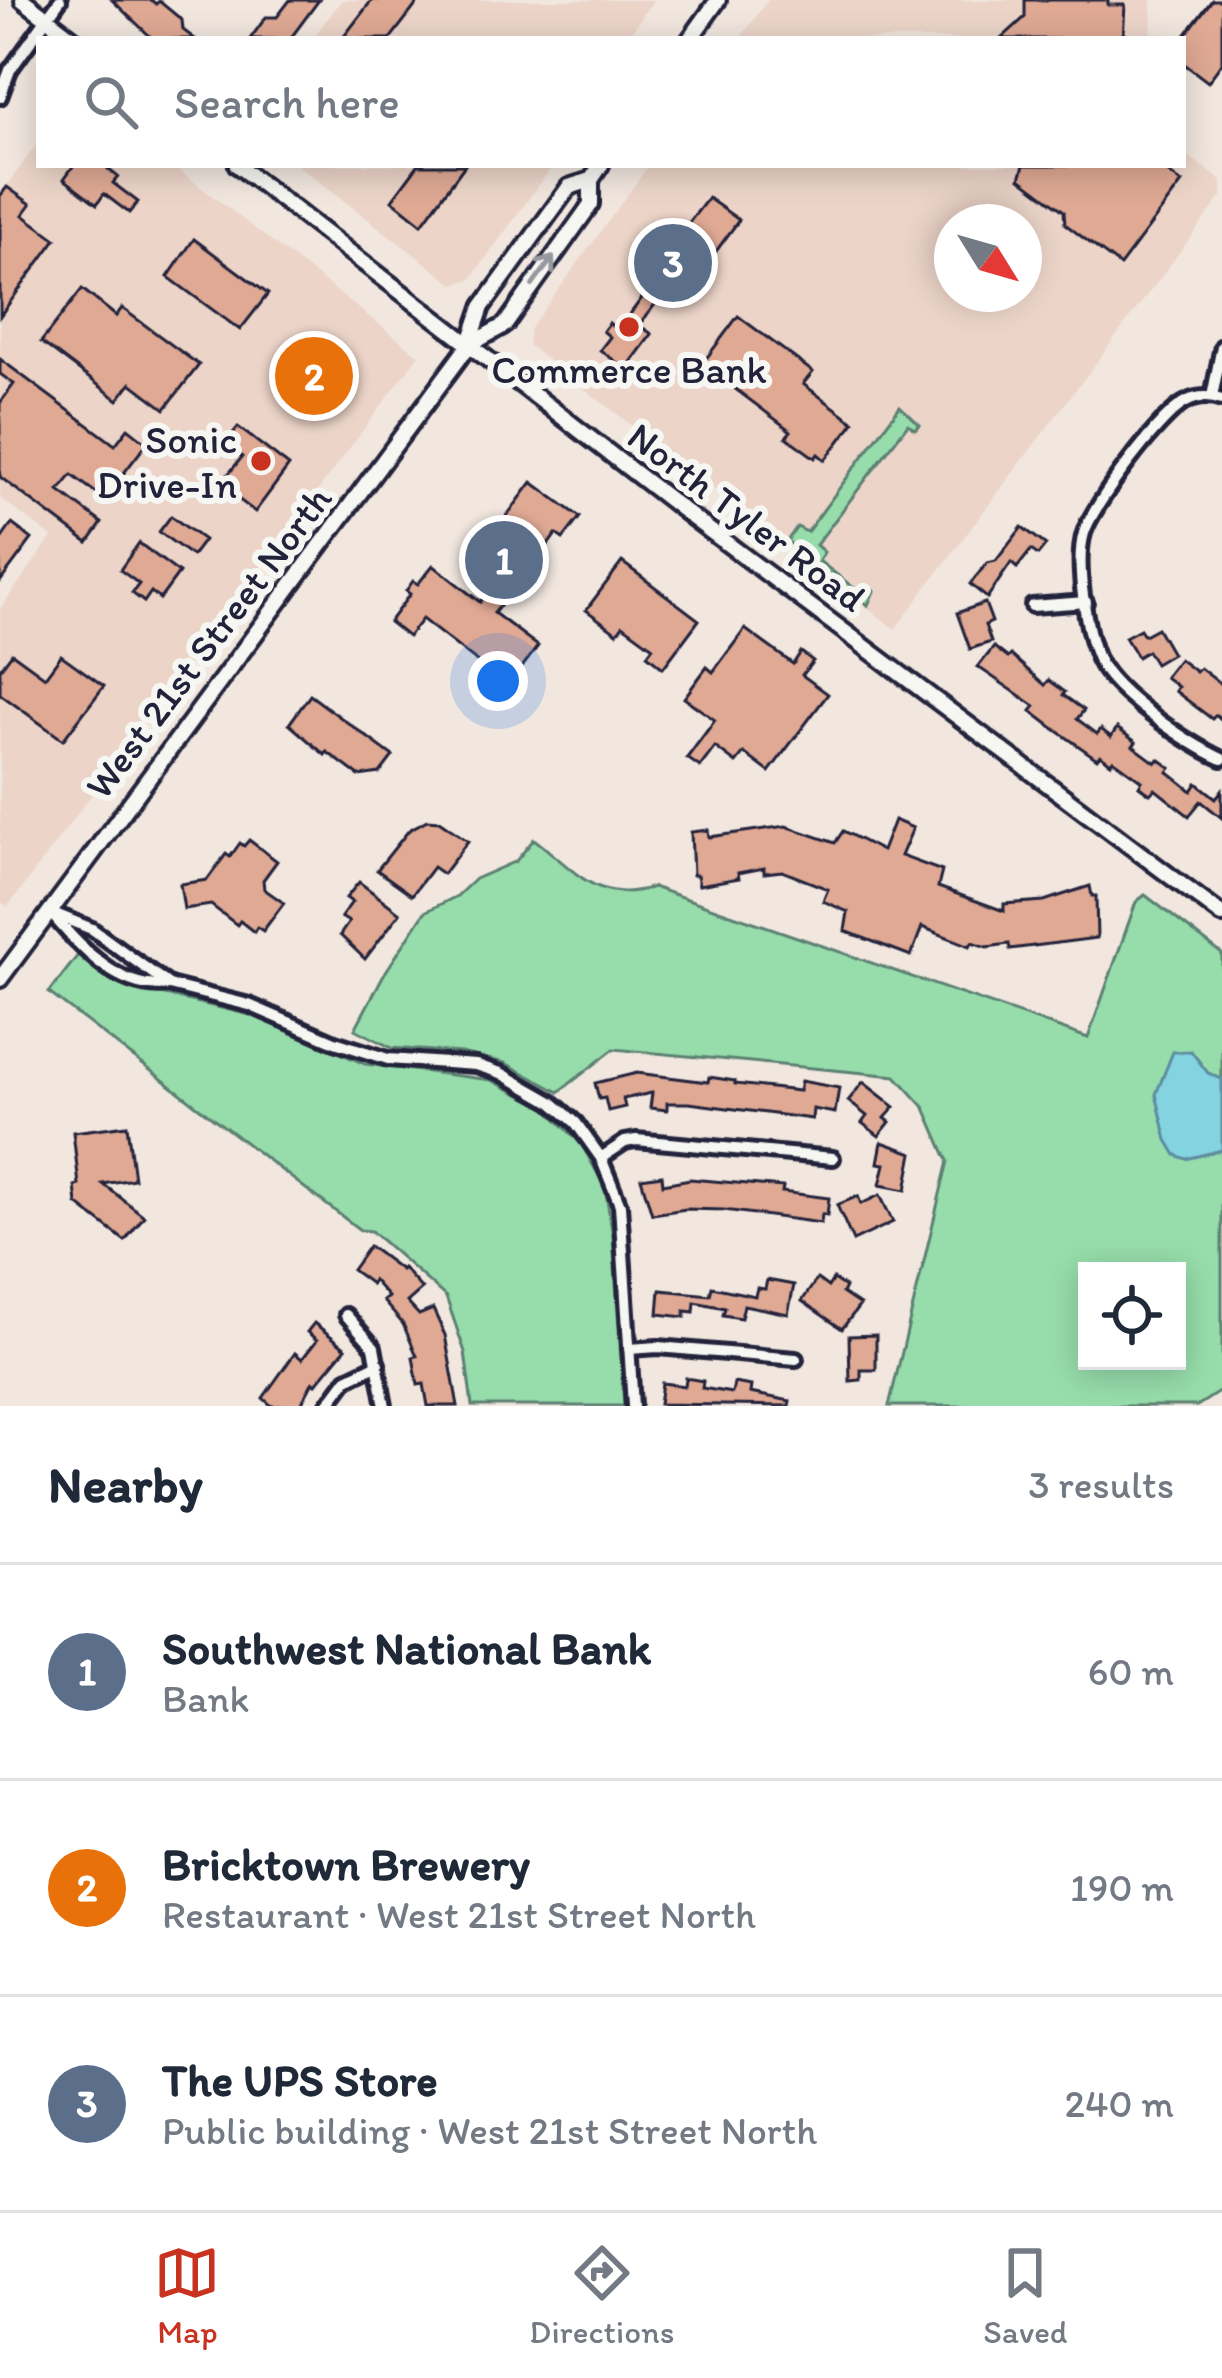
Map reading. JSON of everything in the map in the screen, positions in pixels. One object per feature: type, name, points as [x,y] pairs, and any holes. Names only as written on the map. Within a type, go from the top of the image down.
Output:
[{"type":"main road","points":[[23,0],[70,36]]},
{"type":"main road","points":[[692,36],[718,0]]},
{"type":"main road","name":"North Tyler Road","points":[[241,168],[875,657],[1222,914]]},
{"type":"main road","name":"West 21st Street North","points":[[469,345],[505,325],[519,306],[592,204],[591,180],[599,168]]},
{"type":"main road","name":"West 21st Street North","points":[[0,979],[469,345],[482,307],[569,187],[591,180]]},
{"type":"street","points":[[0,97],[10,70],[60,0]]},
{"type":"street","points":[[1222,346],[1217,398],[1189,400],[1170,412],[1092,515],[1082,540],[1081,560],[1092,640],[1108,674],[1139,703],[1222,759]]},
{"type":"street","points":[[1031,606],[1086,602]]},
{"type":"street","points":[[50,912],[78,945],[111,970],[149,988],[169,985]]},
{"type":"street","points":[[50,912],[92,928],[169,985],[249,1005],[334,1042],[388,1059],[476,1065],[501,1072],[552,1102],[576,1123],[602,1158],[620,1205],[633,1406]]},
{"type":"street","points":[[602,1158],[636,1140],[832,1158]]},
{"type":"street","points":[[346,1315],[374,1346],[386,1406]]},
{"type":"street","points":[[629,1349],[658,1347],[796,1359]]},
{"type":"street","points":[[327,1406],[347,1379],[378,1364]]},
{"type":"shaded area","points":[[342,0],[654,0],[628,36],[314,36]]},
{"type":"shaded area","points":[[768,0],[1152,0],[1151,36],[742,36]]},
{"type":"shaded area","points":[[36,145],[36,168],[176,168],[419,355],[8,907],[0,901],[0,609],[52,537],[0,498],[0,195]]},
{"type":"shaded area","points":[[1186,154],[1222,181],[1222,196],[895,629],[528,345],[530,329],[647,168],[1186,168]]},
{"type":"shaded area","points":[[301,168],[551,168],[471,279],[453,284]]},
{"type":"green space","points":[[900,406],[920,425],[915,429],[908,424],[816,545],[824,552],[819,561],[863,595],[870,588],[874,591],[868,605],[787,541],[797,527],[807,532]]},
{"type":"green space","points":[[534,839],[575,873],[602,888],[617,892],[653,887],[1088,1038],[1136,902],[1145,895],[1222,954],[1222,1390],[1197,1406],[889,1406],[948,1161],[925,1108],[896,1076],[614,1049],[559,1092],[505,1063],[461,1053],[392,1048],[355,1029],[425,912],[457,896],[475,879],[516,861]]},
{"type":"green space","points":[[78,955],[127,986],[255,1016],[365,1064],[491,1080],[546,1108],[582,1145],[605,1187],[613,1237],[624,1406],[472,1406],[465,1352],[446,1297],[371,1231],[360,1230],[49,993]]},
{"type":"water","points":[[1191,1051],[1208,1073],[1222,1079],[1222,1150],[1186,1159],[1176,1155],[1167,1140],[1156,1094],[1173,1052]]},
{"type":"building","points":[[112,0],[159,1],[182,20],[183,30],[191,36],[150,36]]},
{"type":"building","points":[[290,0],[319,0],[292,36],[252,36],[266,17],[277,17]]},
{"type":"building","points":[[372,0],[420,0],[392,36],[344,36]]},
{"type":"building","points":[[1025,0],[1108,0],[1108,5],[1125,5],[1123,36],[1004,36],[1025,17]]},
{"type":"building","points":[[1212,0],[1222,0],[1222,63],[1208,82],[1186,65],[1185,36]]},
{"type":"building","points":[[72,168],[109,168],[118,177],[113,183],[138,202],[129,213],[104,194],[97,204],[64,179]]},
{"type":"building","points":[[416,168],[463,168],[422,224],[392,200]]},
{"type":"building","points":[[1023,168],[1162,168],[1182,183],[1120,266],[1065,224],[1064,211],[1020,178]]},
{"type":"building","points":[[7,187],[31,204],[23,215],[56,239],[0,316],[0,196]]},
{"type":"building","points":[[708,198],[739,220],[684,295],[670,285],[639,325],[652,334],[626,369],[600,350],[610,337],[603,331],[609,323],[616,329],[628,317],[658,276],[653,269]]},
{"type":"building","points":[[194,239],[268,294],[240,330],[168,277]]},
{"type":"building","points":[[82,289],[116,316],[122,308],[199,365],[165,409],[131,383],[118,400],[41,342]]},
{"type":"building","points":[[738,316],[813,372],[803,384],[854,422],[825,460],[786,437],[791,431],[702,364]]},
{"type":"building","points":[[314,348],[336,365],[333,370],[343,378],[324,404],[281,367],[292,352],[298,356],[303,349],[310,353]]},
{"type":"building","points":[[0,359],[115,445],[128,428],[147,443],[104,499],[72,475],[59,491],[102,523],[88,543],[0,477],[0,403],[14,384],[0,374]]},
{"type":"building","points":[[238,427],[289,466],[255,512],[220,485],[242,457],[225,443]]},
{"type":"building","points":[[532,482],[580,517],[563,539],[556,534],[526,575],[533,580],[521,595],[513,588],[494,613],[538,646],[508,686],[422,619],[408,637],[389,622],[410,594],[406,591],[413,581],[418,584],[433,565],[480,602],[498,577],[474,560]]},
{"type":"building","points":[[171,516],[204,540],[192,556],[159,532]]},
{"type":"building","points":[[12,524],[32,539],[0,582],[0,541]]},
{"type":"building","points":[[1022,527],[1046,545],[1038,555],[1031,550],[1017,568],[1011,563],[987,598],[970,584],[987,563],[996,561]]},
{"type":"building","points":[[139,543],[179,573],[160,599],[151,592],[144,602],[132,593],[139,584],[120,570]]},
{"type":"building","points":[[622,562],[699,620],[663,668],[647,655],[653,647],[623,625],[617,633],[586,610]]},
{"type":"building","points":[[985,603],[992,622],[985,625],[991,642],[970,649],[957,613]]},
{"type":"building","points":[[1157,628],[1172,654],[1155,664],[1147,651],[1137,657],[1125,637],[1140,629],[1144,635]]},
{"type":"building","points":[[745,629],[793,664],[801,652],[813,661],[802,675],[828,694],[769,772],[744,753],[736,763],[715,747],[700,767],[687,758],[715,720],[684,698],[707,667],[713,672]]},
{"type":"building","points":[[994,647],[1008,658],[1011,655],[1045,685],[1049,680],[1065,692],[1084,710],[1077,719],[1097,734],[1101,729],[1111,737],[1117,728],[1136,742],[1133,746],[1171,768],[1168,772],[1192,791],[1197,783],[1216,798],[1222,790],[1222,818],[1201,801],[1189,816],[1155,789],[1150,794],[1139,786],[1142,781],[1113,760],[1100,755],[1097,759],[1052,727],[1031,711],[1035,706],[978,667]]},
{"type":"building","points":[[12,653],[45,677],[61,655],[104,686],[63,740],[0,694],[0,669]]},
{"type":"building","points":[[1179,659],[1222,685],[1222,720],[1216,715],[1212,719],[1175,691],[1178,687],[1165,677]]},
{"type":"building","points":[[310,695],[393,756],[380,773],[359,776],[289,724]]},
{"type":"building","points":[[427,820],[439,821],[468,841],[443,874],[433,867],[412,895],[377,870],[409,830]]},
{"type":"building","points":[[894,820],[913,828],[901,856],[942,871],[938,887],[1004,911],[1004,904],[1044,901],[1090,886],[1096,896],[1097,938],[1010,949],[1009,944],[987,947],[972,942],[970,946],[922,927],[911,956],[845,931],[848,912],[823,901],[828,889],[782,871],[764,873],[764,868],[699,885],[693,875],[691,832],[708,830],[709,837],[786,826],[835,843],[843,831],[882,851]]},
{"type":"building","points":[[249,840],[277,861],[263,880],[264,889],[284,903],[263,931],[257,927],[254,932],[240,921],[237,925],[211,905],[184,909],[180,884],[207,880],[226,854],[230,857],[240,843],[244,846]]},
{"type":"building","points":[[359,882],[400,913],[365,959],[340,935],[349,922],[341,917],[352,902],[346,898]]},
{"type":"building","points":[[637,1073],[708,1082],[709,1077],[799,1091],[801,1081],[839,1088],[835,1113],[813,1109],[812,1119],[689,1103],[667,1103],[667,1110],[650,1108],[652,1093],[623,1099],[625,1107],[608,1111],[595,1083]]},
{"type":"building","points":[[863,1082],[895,1107],[879,1136],[862,1123],[867,1116],[848,1101]]},
{"type":"building","points":[[127,1125],[134,1179],[103,1184],[144,1216],[125,1241],[77,1204],[73,1132]]},
{"type":"building","points":[[882,1142],[913,1153],[906,1190],[880,1185],[885,1164],[878,1163]]},
{"type":"building","points":[[662,1175],[663,1184],[690,1179],[783,1187],[782,1192],[829,1198],[827,1215],[822,1214],[821,1223],[724,1210],[652,1214],[641,1178]]},
{"type":"building","points":[[880,1195],[893,1222],[853,1241],[837,1205],[858,1196],[861,1204]]},
{"type":"building","points":[[369,1246],[403,1268],[422,1289],[407,1302],[419,1315],[433,1309],[445,1335],[458,1406],[428,1406],[424,1384],[418,1385],[413,1357],[417,1356],[403,1324],[383,1301],[388,1297],[373,1280],[371,1284],[352,1270]]},
{"type":"building","points":[[817,1279],[828,1287],[833,1279],[845,1287],[842,1293],[860,1305],[842,1329],[802,1301]]},
{"type":"building","points":[[767,1280],[794,1285],[788,1314],[744,1305],[741,1318],[723,1315],[725,1308],[695,1302],[694,1312],[685,1311],[685,1317],[658,1314],[660,1290],[710,1295],[712,1287],[755,1296],[757,1288],[765,1289]]},
{"type":"building","points":[[314,1323],[346,1348],[316,1384],[313,1381],[300,1406],[272,1406],[263,1398],[295,1353],[302,1359],[317,1340],[307,1332]]},
{"type":"building","points":[[876,1335],[876,1370],[861,1370],[861,1380],[850,1381],[849,1336]]},
{"type":"building","points":[[686,1378],[703,1381],[702,1388],[732,1393],[734,1383],[751,1386],[750,1393],[790,1401],[789,1406],[659,1404],[662,1383],[685,1386]]},
{"type":"place","name":"The UPS Store","points":[[673,263]]},
{"type":"place","name":"Commerce Bank","points":[[629,327]]},
{"type":"place","name":"Bricktown Brewery","points":[[314,376]]},
{"type":"place","name":"Sonic Drive-In","points":[[261,461]]},
{"type":"place","name":"Southwest National Bank","points":[[504,560]]}]
